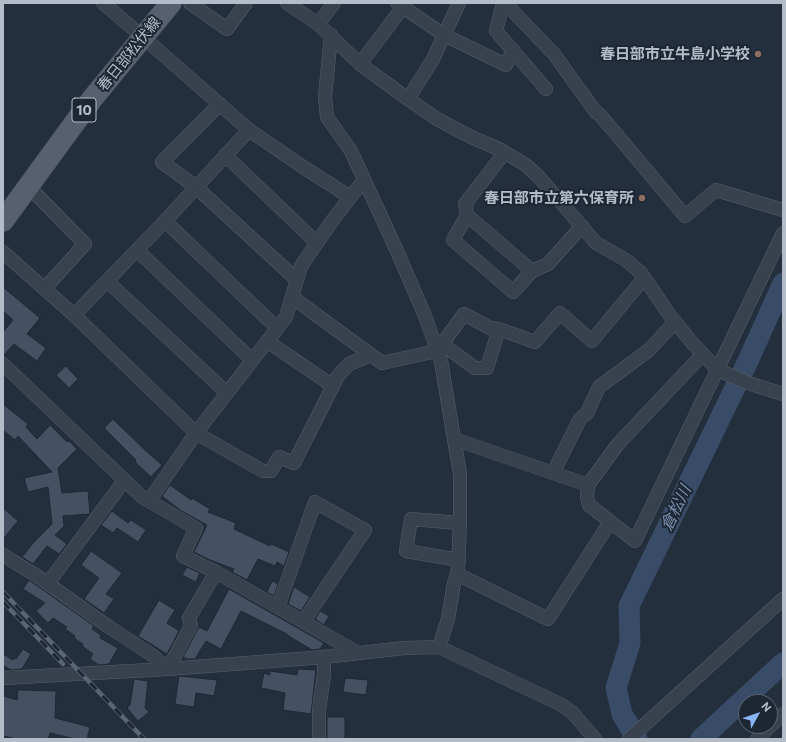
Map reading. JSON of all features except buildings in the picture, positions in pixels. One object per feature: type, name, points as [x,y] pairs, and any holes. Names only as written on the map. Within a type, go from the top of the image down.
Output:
[{"type":"main road","name":"春日部松伏線","points":[[3,221],[92,99],[171,3]]},
{"type":"street","points":[[103,3],[143,36],[249,130],[350,197]]},
{"type":"street","points":[[190,3],[227,29],[246,3]]},
{"type":"street","points":[[287,3],[318,24],[360,64],[437,119],[471,137],[505,152],[526,165],[540,178],[596,243],[626,260],[641,274],[675,322],[703,354],[721,371],[748,383],[783,394]]},
{"type":"street","points":[[318,24],[334,3]]},
{"type":"street","points":[[408,99],[433,59],[459,3]]},
{"type":"street","points":[[546,89],[496,31],[504,3],[554,54],[595,111],[601,116],[685,216],[716,190],[783,210]]},
{"type":"street","points":[[360,64],[400,5],[444,35],[506,65],[513,50]]},
{"type":"street","points":[[331,35],[325,97],[327,117],[351,152],[440,347],[440,362],[460,474],[460,523],[457,574],[448,619],[439,647]]},
{"type":"street","points":[[220,104],[162,162],[196,187],[297,280]]},
{"type":"street","points":[[74,315],[249,130]]},
{"type":"street","points":[[505,152],[465,204],[467,216],[532,271]]},
{"type":"street","points":[[225,155],[317,243]]},
{"type":"street","points":[[149,501],[196,433],[286,317],[301,266],[350,197],[364,180]]},
{"type":"street","points":[[28,186],[84,244],[45,288]]},
{"type":"street","points":[[467,216],[452,240],[513,292],[532,271],[548,264],[582,226]]},
{"type":"street","points":[[164,221],[277,328]]},
{"type":"street","points":[[703,354],[618,444],[588,485],[587,497],[589,505],[635,541],[721,371],[783,233]]},
{"type":"street","points":[[137,250],[252,360]]},
{"type":"street","points":[[3,252],[74,315],[196,433],[264,472],[271,472],[279,457],[294,463],[338,376],[349,364],[371,355]]},
{"type":"street","points":[[292,297],[382,362],[440,347],[464,314],[490,328],[499,329],[535,342],[560,313],[592,341],[644,278]]},
{"type":"street","points":[[107,281],[227,393]]},
{"type":"street","points":[[553,473],[580,419],[587,413],[599,387],[649,350],[675,322]]},
{"type":"street","points":[[440,347],[475,368],[487,368],[499,329]]},
{"type":"street","points":[[266,341],[333,386]]},
{"type":"street","points":[[3,364],[142,497],[196,528],[183,556],[216,572],[358,653]]},
{"type":"street","points":[[454,439],[588,485]]},
{"type":"street","points":[[48,583],[124,480]]},
{"type":"street","points":[[278,607],[315,502],[365,530],[303,622]]},
{"type":"street","points":[[458,560],[406,551],[411,519],[460,523]]},
{"type":"street","points":[[457,574],[548,619],[610,522]]},
{"type":"street","points":[[3,555],[48,583],[109,627],[152,655],[168,669]]},
{"type":"street","points":[[168,669],[191,626],[189,618],[216,572]]},
{"type":"street","points":[[629,739],[783,599]]},
{"type":"street","points":[[3,678],[168,669],[324,657],[404,648],[439,647],[560,704],[572,712],[595,739]]},
{"type":"street","points":[[320,739],[318,710],[324,674],[324,657]]},
{"type":"waterway","name":"倉松川","points":[[637,739],[622,714],[616,688],[630,643],[629,606],[748,361],[783,283]]},
{"type":"waterway","points":[[701,739],[783,663]]},
{"type":"railway","points":[[3,592],[144,739]]},
{"type":"railway","points":[[3,602],[63,664]]},
{"type":"place","name":"春日部市立牛島小学校","points":[[758,54]]},
{"type":"place","name":"春日部市立第六保育所","points":[[642,198]]}]
